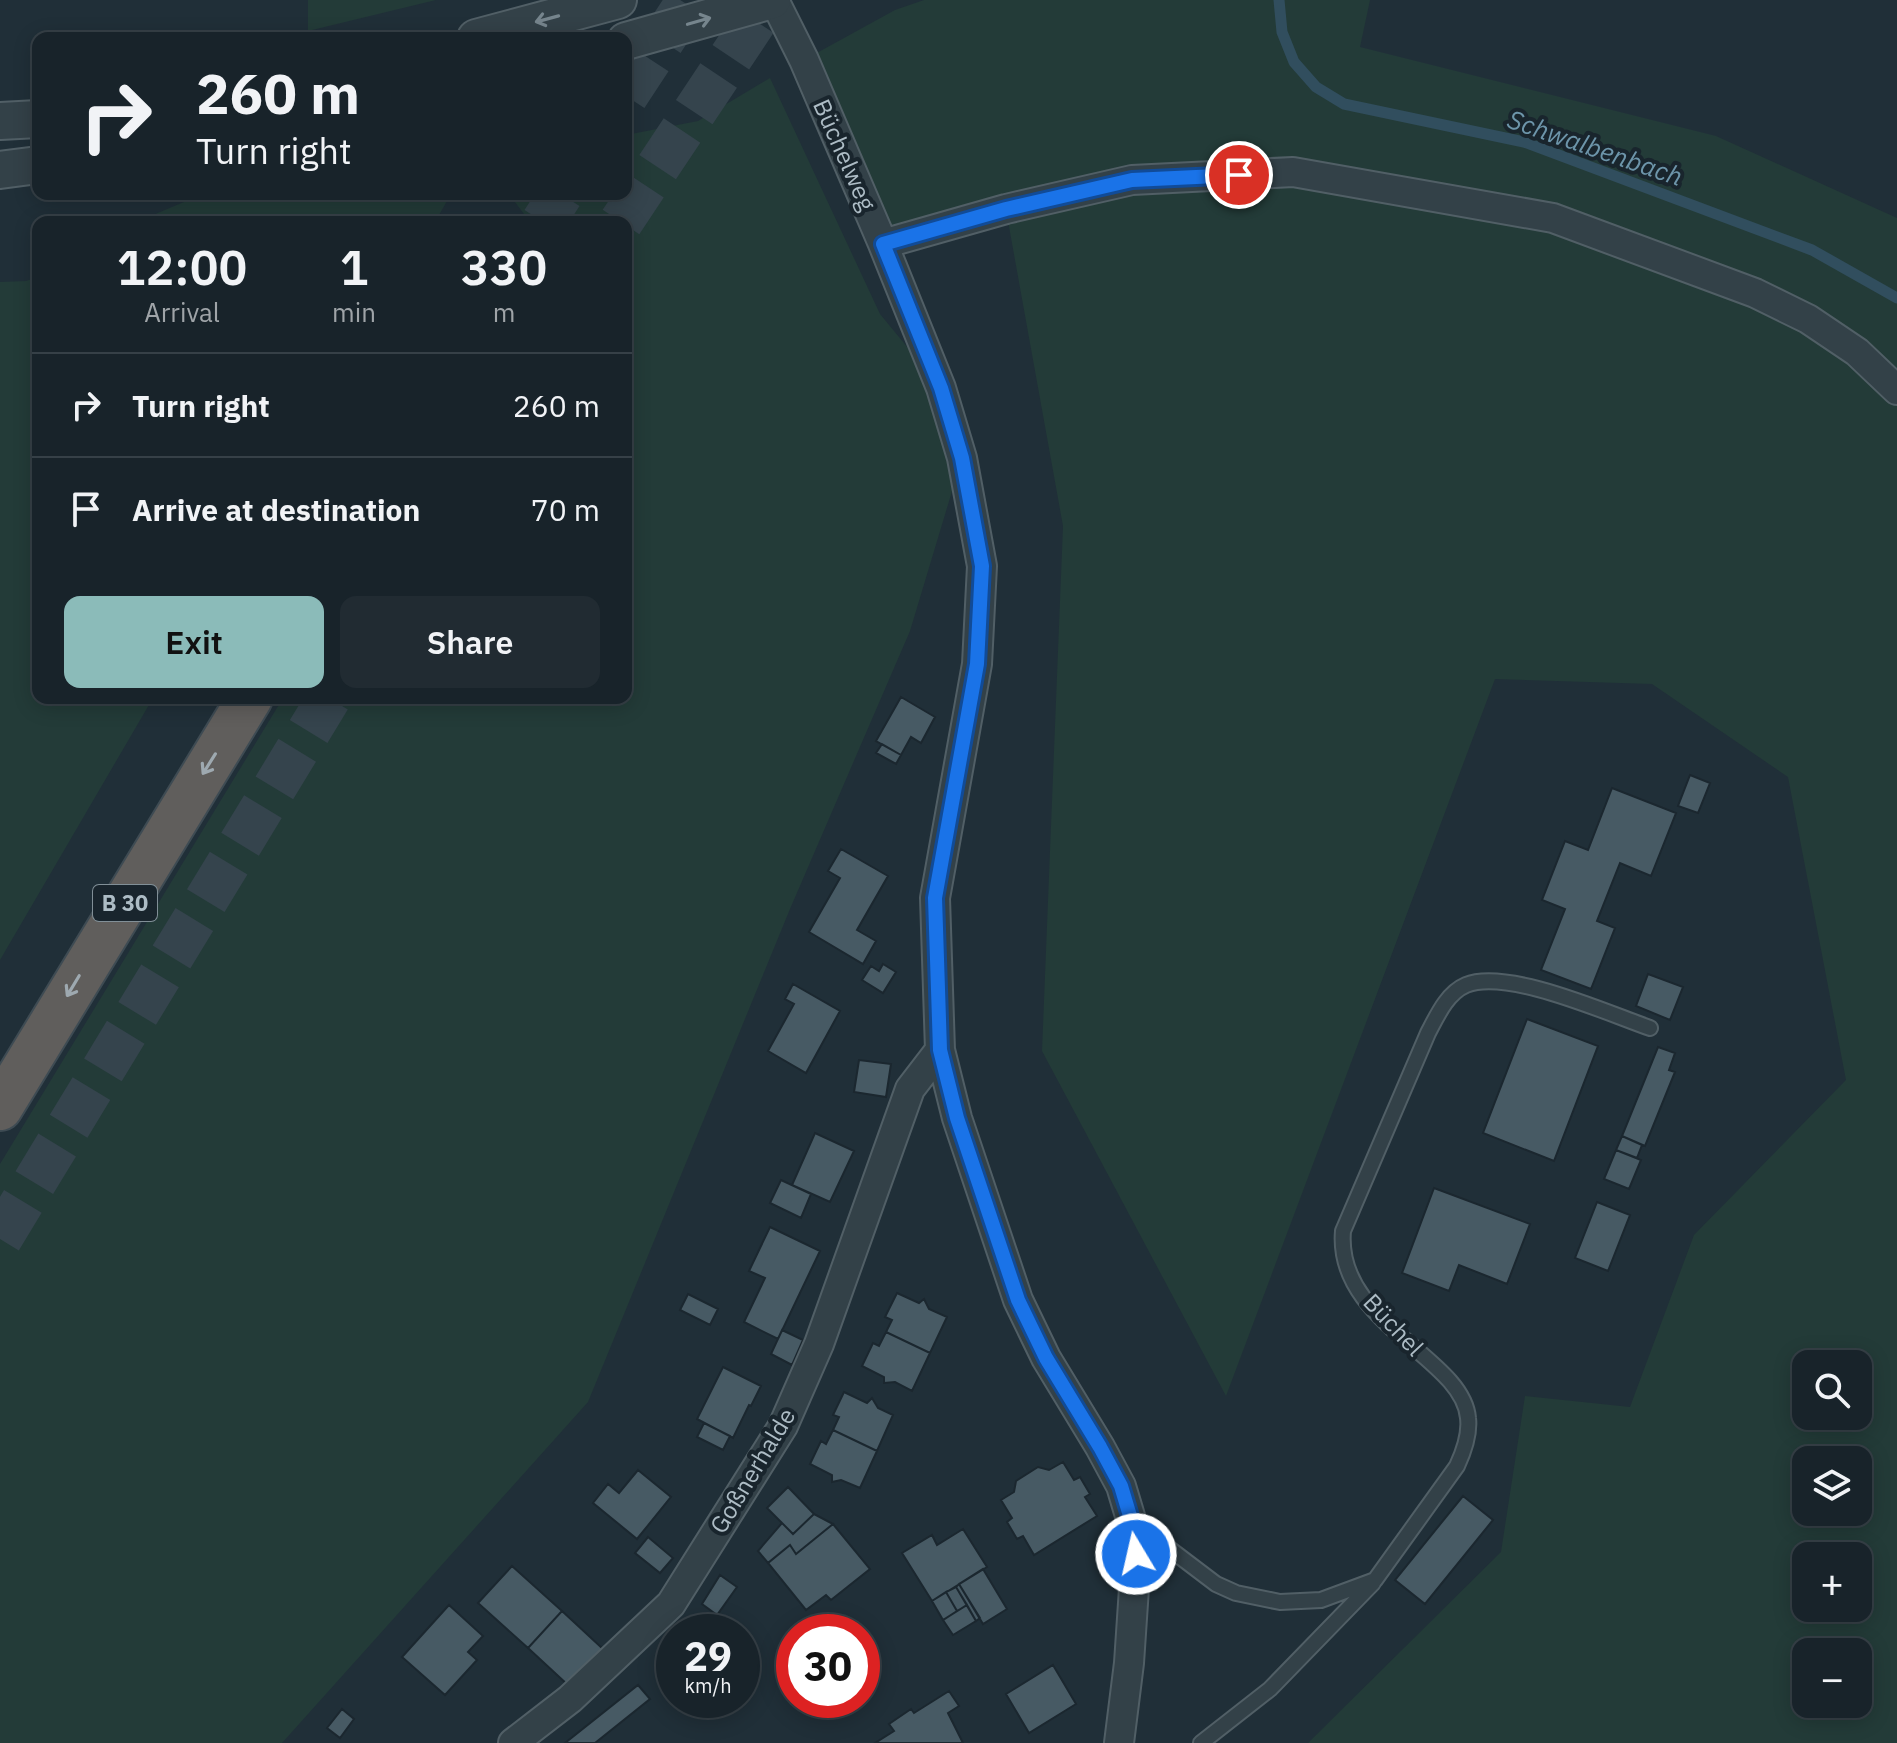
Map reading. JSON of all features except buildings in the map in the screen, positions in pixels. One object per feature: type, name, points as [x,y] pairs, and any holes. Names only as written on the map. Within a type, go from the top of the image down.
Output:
[{"type":"highway","name":"B 30","points":[[0,1108],[246,704]]},
{"type":"street","points":[[498,32],[618,0]]},
{"type":"street","points":[[632,39],[773,0]]},
{"type":"street","name":"Büchelweg","points":[[773,0],[804,60],[883,244],[941,388],[962,458],[982,566],[977,664],[935,898],[940,1050],[957,1118],[1018,1300],[1046,1358],[1121,1486],[1133,1526],[1135,1573],[1129,1663],[1119,1743]]},
{"type":"street","points":[[0,121],[32,119]]},
{"type":"street","points":[[0,170],[32,166]]},
{"type":"street","points":[[883,244],[1006,209],[1132,180],[1293,172],[1553,218],[1755,293],[1808,319],[1857,352],[1897,390]]},
{"type":"street","name":"Goßnerhalde","points":[[513,1743],[570,1699],[671,1604],[783,1426],[819,1344],[910,1089],[940,1050]]},
{"type":"lane","name":"Büchel","points":[[1201,1743],[1270,1689],[1375,1580],[1457,1466],[1465,1447],[1468,1418],[1462,1397],[1441,1372],[1387,1325],[1350,1273],[1342,1245],[1343,1231],[1441,1009],[1454,993],[1480,981],[1527,985],[1650,1028]]},
{"type":"lane","points":[[1133,1526],[1154,1537],[1216,1584],[1256,1599],[1280,1602],[1321,1600],[1375,1580]]},
{"type":"green space","points":[[308,0],[436,0],[308,31]]},
{"type":"green space","points":[[924,0],[1370,0],[1360,47],[1716,136],[1897,218],[1897,1743],[1308,1743],[1501,1552],[1525,1396],[1630,1407],[1694,1235],[1846,1080],[1788,777],[1652,684],[1495,679],[1226,1396],[1042,1051],[1063,526],[1006,210],[883,244],[804,60],[895,10]]},
{"type":"green space","points":[[770,78],[880,314],[941,388],[962,458],[910,631],[790,909],[588,1402],[282,1743],[0,1743],[0,1164],[279,704],[632,704],[632,216],[526,216],[514,200],[632,200],[632,134],[698,121]]},
{"type":"green space","points":[[189,200],[448,200],[438,216],[153,215]]},
{"type":"green space","points":[[32,279],[32,704],[149,704],[0,960],[0,282]]},
{"type":"waterway","name":"Schwalbenbach","points":[[1279,0],[1282,32],[1294,62],[1316,87],[1344,104],[1524,142],[1812,250],[1897,298]]},
{"type":"tunnel","points":[[632,87],[689,0]]},
{"type":"tunnel","points":[[625,216],[769,0]]},
{"type":"tunnel","points":[[547,216],[557,200]]},
{"type":"tunnel","points":[[0,1239],[325,704]]},
{"type":"route","points":[[1136,1554],[1133,1526],[1121,1486],[1046,1358],[1018,1300],[957,1118],[940,1050],[935,898],[977,664],[982,566],[962,458],[941,388],[883,244],[1006,209],[1132,180],[1239,175]]}]
